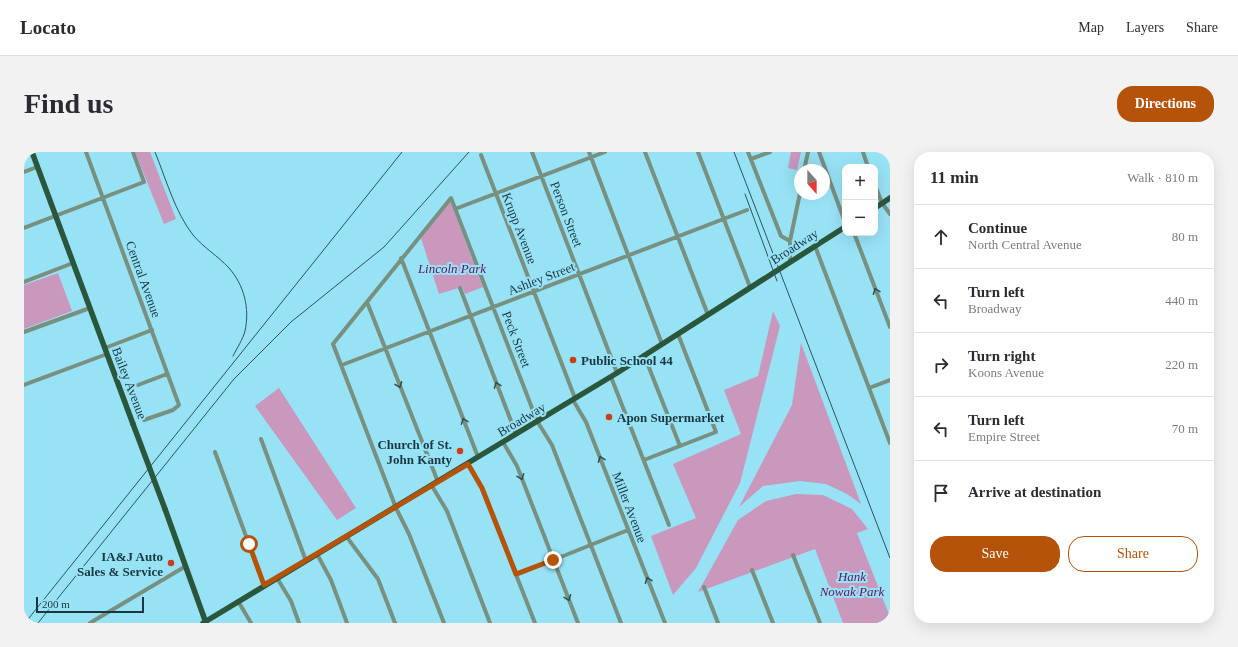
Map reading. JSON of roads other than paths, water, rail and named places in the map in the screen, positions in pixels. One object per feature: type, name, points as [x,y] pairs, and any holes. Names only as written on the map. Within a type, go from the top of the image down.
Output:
[{"type":"main road","name":"Bailey Avenue","points":[[32,152],[186,566],[205,623]]},
{"type":"main road","points":[[878,206],[890,198]]},
{"type":"main road","name":"Broadway","points":[[205,623],[264,585],[396,508],[617,373],[842,229]]},
{"type":"street","name":"Central Avenue","points":[[86,152],[179,405],[172,410],[144,420]]},
{"type":"street","points":[[24,228],[144,182],[133,152]]},
{"type":"street","name":"Person Street","points":[[532,152],[617,373]]},
{"type":"street","points":[[589,152],[662,344]]},
{"type":"street","points":[[455,208],[605,152]]},
{"type":"street","points":[[645,152],[708,315]]},
{"type":"street","points":[[698,152],[750,287]]},
{"type":"street","points":[[748,152],[781,236],[790,241]]},
{"type":"street","points":[[751,159],[770,152]]},
{"type":"street","points":[[805,164],[808,152]]},
{"type":"street","points":[[819,152],[842,214]]},
{"type":"street","points":[[863,152],[867,164]]},
{"type":"street","name":"Krupp Avenue","points":[[481,155],[574,399]]},
{"type":"street","points":[[24,172],[37,167]]},
{"type":"street","points":[[878,193],[882,203],[890,214]]},
{"type":"street","name":"Peck Street","points":[[401,258],[451,198],[537,421],[552,445],[621,623]]},
{"type":"street","points":[[790,262],[790,241],[799,200]]},
{"type":"street","name":"Ashley Street","points":[[342,365],[747,210]]},
{"type":"street","points":[[855,236],[890,328]]},
{"type":"street","points":[[815,246],[890,443]]},
{"type":"street","points":[[401,258],[333,344],[396,508],[409,534],[444,623]]},
{"type":"street","points":[[401,258],[478,457]]},
{"type":"street","points":[[24,282],[73,263]]},
{"type":"street","points":[[460,288],[516,434]]},
{"type":"street","points":[[367,302],[438,482]]},
{"type":"street","points":[[24,332],[90,308]]},
{"type":"street","points":[[105,348],[152,330]]},
{"type":"street","points":[[644,460],[716,432],[678,334]]},
{"type":"street","points":[[24,385],[107,354]]},
{"type":"street","points":[[644,355],[680,446]]},
{"type":"street","points":[[138,385],[167,374]]},
{"type":"street","points":[[611,376],[669,525]]},
{"type":"street","points":[[869,388],[890,380]]},
{"type":"street","name":"Miller Avenue","points":[[574,399],[586,422],[665,623]]},
{"type":"street","points":[[261,440],[306,561]]},
{"type":"street","points":[[503,442],[517,466],[578,623]]},
{"type":"street","points":[[215,452],[264,585]]},
{"type":"street","points":[[468,464],[482,488],[535,623]]},
{"type":"street","points":[[432,486],[447,511],[490,623]]},
{"type":"street","points":[[516,574],[628,530]]},
{"type":"street","points":[[346,536],[378,579],[395,623]]},
{"type":"street","points":[[317,554],[331,580],[347,623]]},
{"type":"street","points":[[793,555],[820,623]]},
{"type":"street","points":[[90,623],[186,566]]},
{"type":"street","points":[[752,570],[773,623]]},
{"type":"street","points":[[277,578],[293,607],[299,623]]},
{"type":"street","points":[[704,587],[718,623]]},
{"type":"street","points":[[238,601],[251,623]]},
{"type":"railway","points":[[155,152],[171,195],[187,226],[197,240],[229,268],[242,289],[247,314],[245,331],[233,356]]},
{"type":"railway","points":[[25,623],[402,152]]},
{"type":"railway","points":[[38,623],[234,379],[291,322],[384,247],[469,152]]},
{"type":"railway","points":[[734,152],[890,558]]},
{"type":"railway","points":[[745,194],[777,281]]},
{"type":"place","name":"Public School 44","points":[[573,360]]},
{"type":"place","name":"Apon Supermarket","points":[[609,417]]},
{"type":"place","name":"Church of St. John Kanty","points":[[460,451]]},
{"type":"place","name":"IA&J Auto Sales & Service","points":[[171,563]]},
{"type":"park label","name":"Lincoln Park","points":[[452,268]]},
{"type":"park label","name":"Hank Nowak Park","points":[[852,584]]}]
